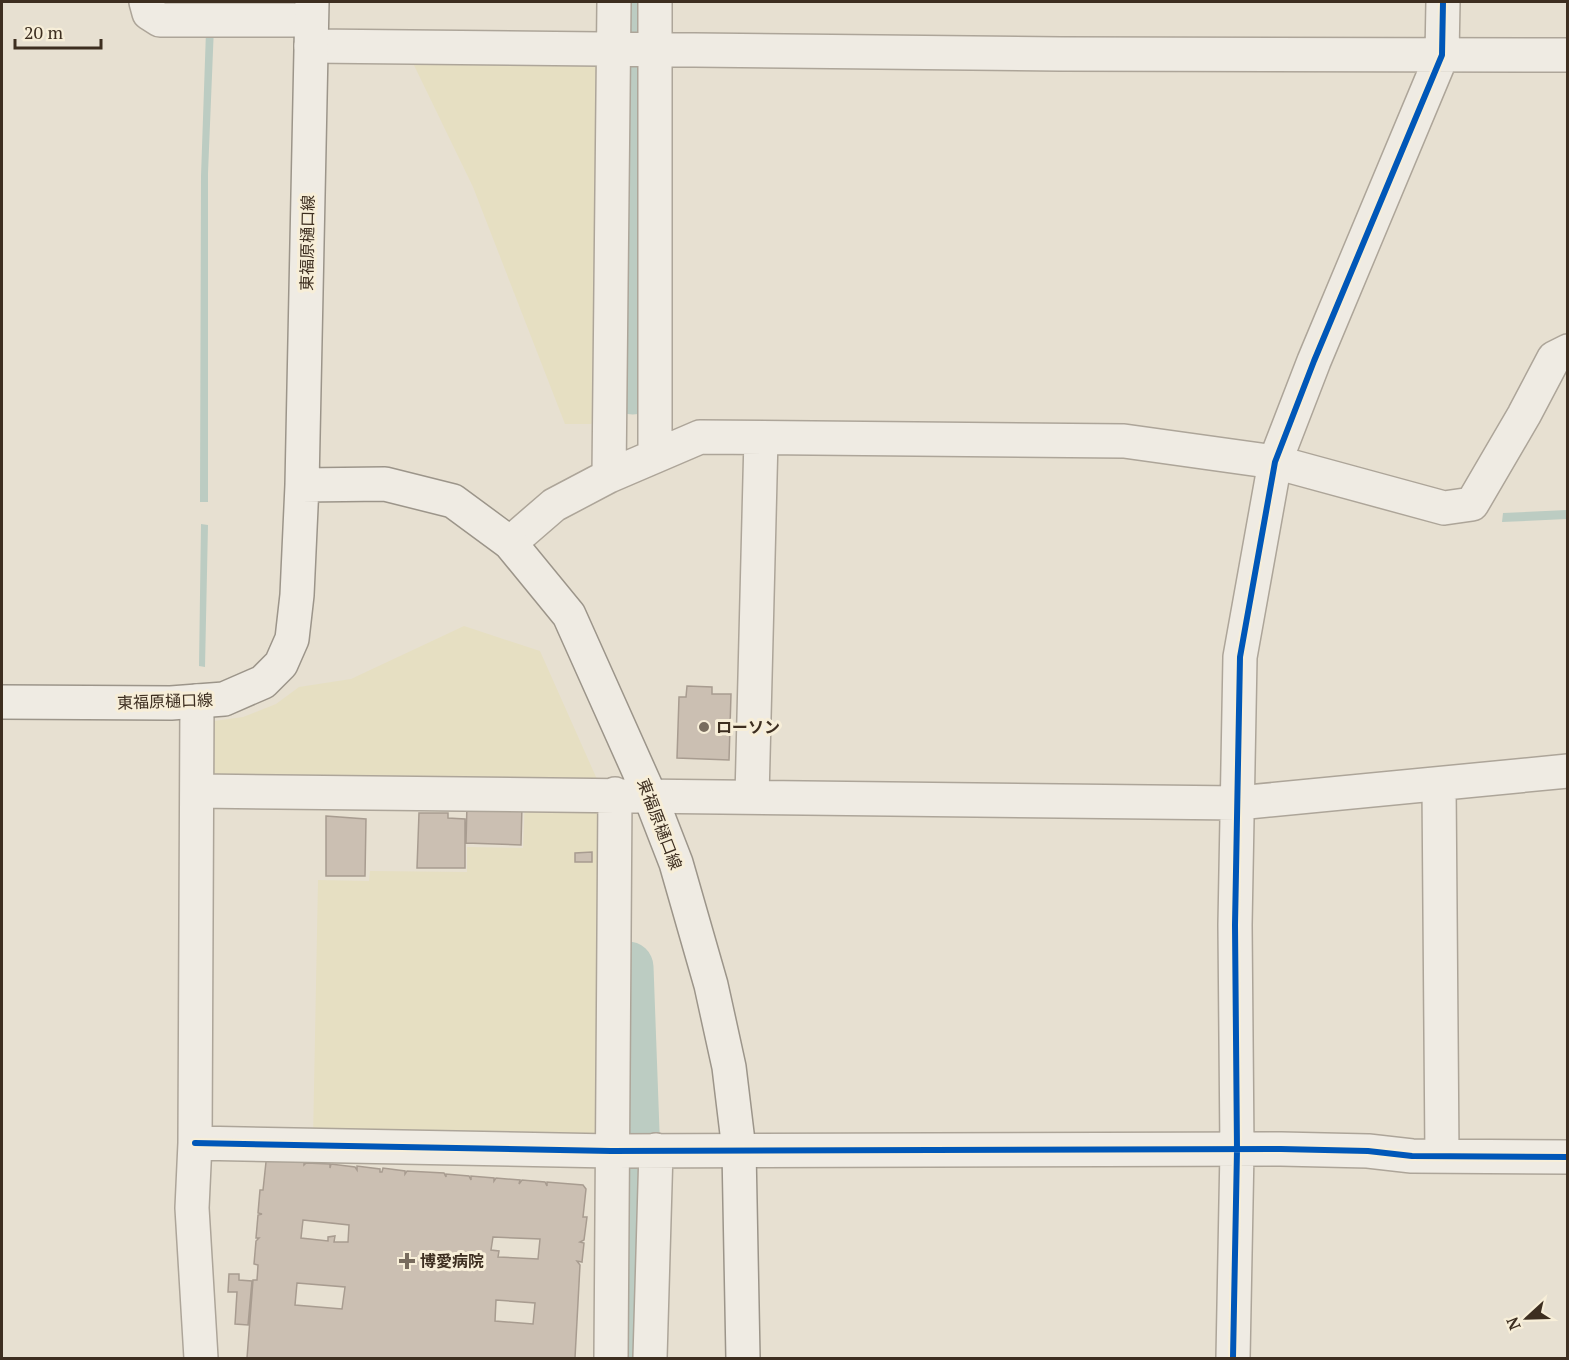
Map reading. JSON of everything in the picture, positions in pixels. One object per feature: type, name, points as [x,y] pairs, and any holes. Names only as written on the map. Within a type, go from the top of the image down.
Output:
[{"type":"street","points":[[146,2],[149,13],[160,20],[311,23],[613,50],[1568,55]]},
{"type":"street","points":[[609,476],[614,2]]},
{"type":"street","points":[[655,2],[655,455]]},
{"type":"street","points":[[1233,1359],[1237,1150],[1235,926],[1240,657],[1275,462],[1314,361],[1442,55],[1443,2]]},
{"type":"street","name":"東福原樋口線","points":[[2,702],[224,699],[263,682],[281,664],[291,639],[297,595],[302,485],[311,23]]},
{"type":"street","points":[[510,543],[554,505],[609,476],[700,437],[1124,441],[1275,462],[1444,508],[1472,504],[1554,358],[1568,351]]},
{"type":"street","points":[[752,797],[761,438]]},
{"type":"street","name":"東福原樋口線","points":[[302,485],[385,484],[453,501],[510,543],[569,615],[650,796],[676,863],[711,985],[729,1067],[739,1150],[743,1359]]},
{"type":"street","points":[[197,701],[195,1143],[192,1208],[201,1359]]},
{"type":"street","points":[[198,791],[615,794],[1238,803],[1568,771]]},
{"type":"street","points":[[1438,785],[1442,1156]]},
{"type":"street","points":[[611,1359],[615,794]]},
{"type":"street","points":[[195,1143],[614,1151],[1368,1151],[1442,1156],[1568,1157]]},
{"type":"street","points":[[650,1359],[653,1150]]},
{"type":"shaded area","points":[[207,2],[215,2],[208,173],[208,502],[200,502],[201,176]]},
{"type":"shaded area","points":[[603,58],[609,406],[591,424],[565,424],[473,187],[411,59]]},
{"type":"shaded area","points":[[1567,510],[1567,519],[1502,522],[1503,513]]},
{"type":"shaded area","points":[[201,524],[208,525],[205,667],[199,666]]},
{"type":"shaded area","points":[[464,626],[540,651],[600,786],[212,781],[207,722],[243,717],[276,704],[299,687],[351,679]]},
{"type":"shaded area","points":[[525,798],[599,800],[597,1137],[313,1140],[318,880],[369,881],[370,871],[467,872],[467,847],[523,848]]},
{"type":"building","name":"ローソン","points":[[687,686],[712,687],[712,694],[731,694],[729,760],[677,758],[679,697],[686,697]]},
{"type":"building","points":[[467,804],[522,805],[521,845],[466,843]]},
{"type":"building","points":[[419,813],[448,813],[448,818],[465,819],[465,868],[417,868]]},
{"type":"building","points":[[326,816],[366,819],[365,876],[326,876]]},
{"type":"building","points":[[592,852],[592,862],[575,862],[575,853]]},
{"type":"building","name":"博愛病院","points":[[269,1159],[304,1162],[304,1165],[306,1163],[330,1164],[330,1168],[331,1164],[355,1167],[357,1170],[357,1166],[380,1169],[380,1172],[383,1168],[405,1171],[405,1174],[407,1171],[444,1173],[446,1177],[446,1174],[469,1176],[471,1180],[471,1176],[494,1178],[494,1181],[496,1178],[520,1180],[519,1184],[522,1180],[545,1182],[547,1186],[547,1182],[583,1185],[586,1189],[583,1217],[587,1217],[584,1240],[580,1242],[584,1243],[582,1262],[577,1261],[580,1265],[575,1358],[247,1358],[253,1280],[257,1280],[258,1265],[254,1264],[256,1241],[259,1238],[256,1238],[258,1215],[262,1214],[258,1213],[260,1190],[263,1190],[266,1162]],"holes":[[[303,1220],[349,1225],[348,1242],[334,1242],[335,1236],[328,1237],[328,1241],[301,1238]],[[493,1237],[540,1239],[538,1259],[498,1257],[499,1251],[491,1250]],[[297,1283],[345,1287],[342,1309],[295,1305]],[[496,1300],[535,1303],[533,1324],[495,1321]]]},
{"type":"building","points":[[229,1274],[239,1274],[239,1280],[252,1281],[248,1325],[235,1324],[237,1292],[228,1292]]},
{"type":"waterway","points":[[633,389],[639,2]]},
{"type":"waterway","points":[[628,967],[636,1186],[633,1358]]},
{"type":"cycle path","points":[[1233,1358],[1237,1150],[1235,925],[1240,657],[1275,462],[1314,361],[1442,55],[1443,2]]},
{"type":"cycle path","points":[[195,1143],[611,1151],[1281,1149],[1368,1151],[1412,1156],[1568,1157]]},
{"type":"place","name":"ローソン","points":[[704,727]]},
{"type":"place","name":"博愛病院","points":[[407,1261]]}]
